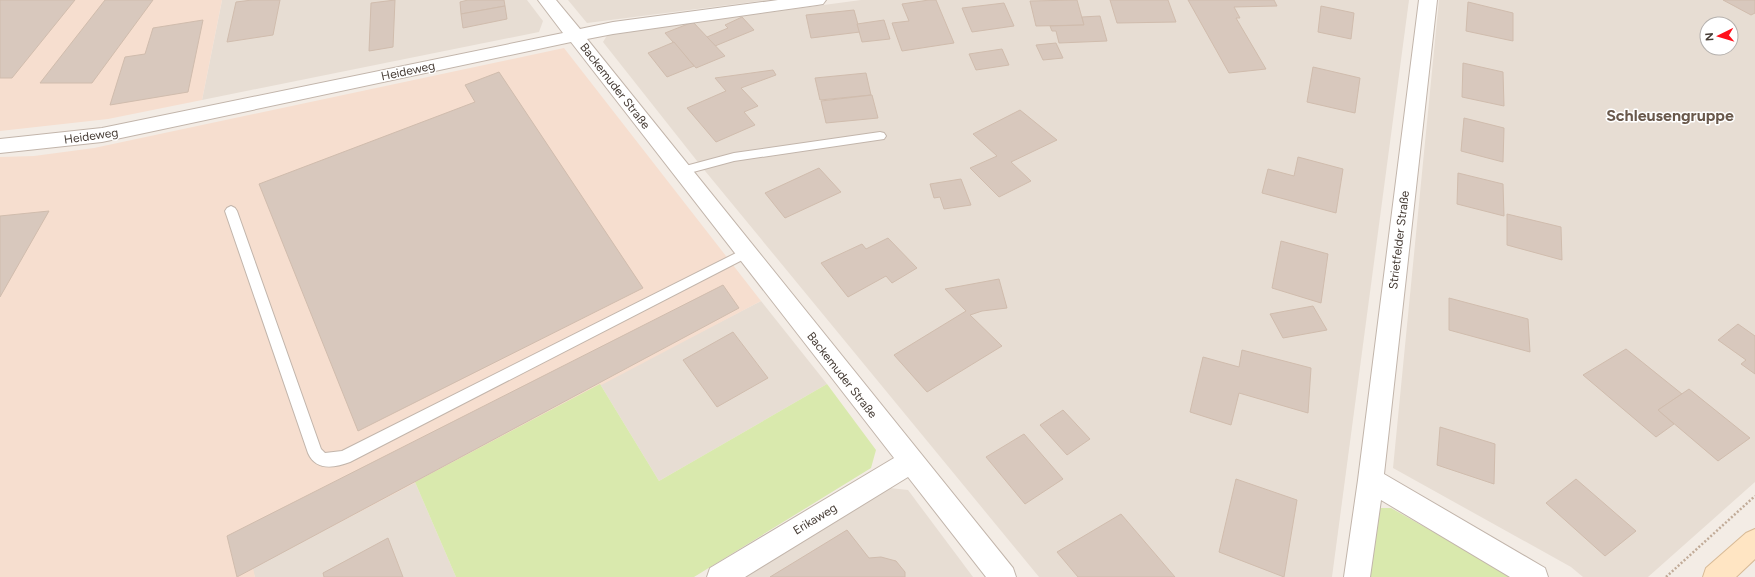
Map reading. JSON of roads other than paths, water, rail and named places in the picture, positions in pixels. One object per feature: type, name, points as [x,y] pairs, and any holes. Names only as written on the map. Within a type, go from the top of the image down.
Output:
[{"type":"street","name":"Backemuder Straße","points":[[547,0],[910,462],[1003,577]]},
{"type":"street","name":"Heideweg","points":[[0,146],[102,135],[613,28],[817,0]]},
{"type":"street","name":"Strietfelder Straße","points":[[1357,577],[1371,480],[1428,0]]},
{"type":"street","name":"Erikaweg","points":[[720,577],[910,462]]},
{"type":"street","points":[[1371,480],[1536,577]]},
{"type":"street","points":[[1716,577],[1755,542]]},
{"type":"lane","points":[[682,171],[734,157],[880,136]]},
{"type":"lane","points":[[231,211],[315,453],[322,460],[334,460],[345,457],[746,253]]},
{"type":"district","name":"Schleusengruppe","points":[[1670,115]]}]
